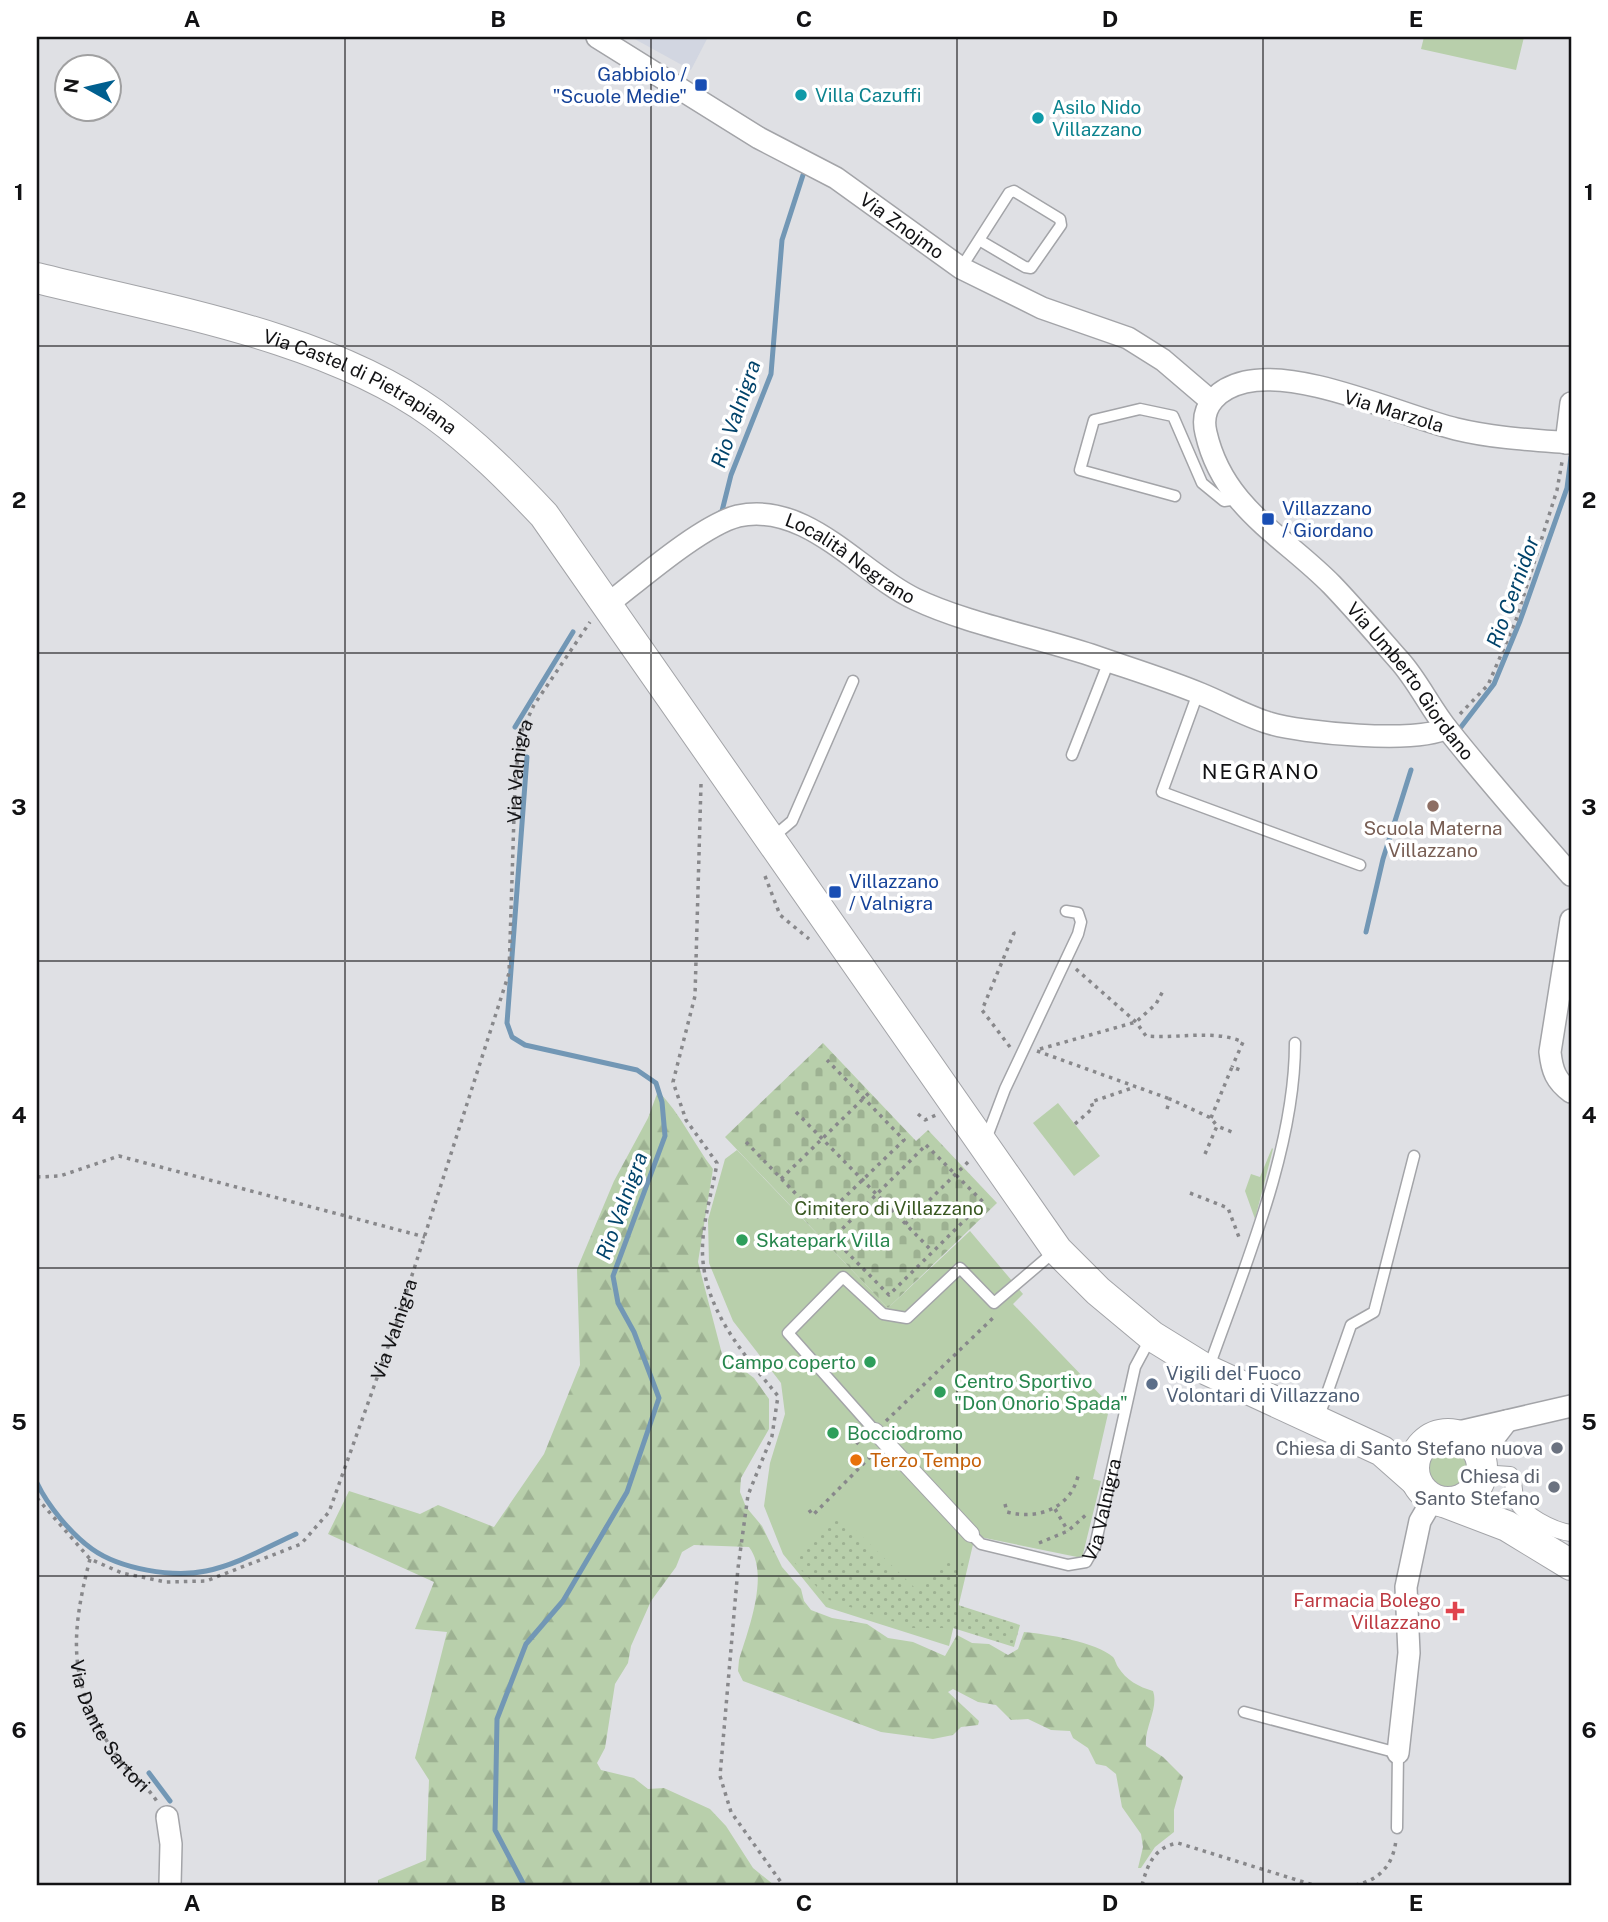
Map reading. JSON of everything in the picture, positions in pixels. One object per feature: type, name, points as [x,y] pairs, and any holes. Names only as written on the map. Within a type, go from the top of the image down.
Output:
[{"type":"main road","name":"Via Castel di Pietrapiana","points":[[38,277],[308,349],[379,381],[432,413],[497,464],[544,515],[608,604]]},
{"type":"main road","points":[[608,604],[769,841],[973,1157],[1098,1291],[1152,1336],[1208,1370],[1382,1451],[1431,1494],[1507,1526],[1571,1565]]},
{"type":"main road","points":[[1382,1451],[1439,1437],[1469,1441],[1487,1507],[1507,1526]]},
{"type":"main road","points":[[1431,1494],[1413,1464],[1416,1454],[1439,1437]]},
{"type":"main road","points":[[1431,1494],[1463,1499],[1479,1471]]},
{"type":"street","name":"Via Znojmo","points":[[597,37],[759,138],[836,178],[961,268],[1042,308],[1128,338],[1215,397]]},
{"type":"street","name":"Via Marzola","points":[[1215,397],[1247,382],[1298,383],[1397,408],[1454,429],[1569,443]]},
{"type":"street","name":"Via Umberto Giordano","points":[[1215,397],[1205,417],[1206,437],[1238,499],[1251,516],[1331,584],[1402,663],[1446,728],[1571,875]]},
{"type":"street","points":[[1569,443],[1571,403]]},
{"type":"street","name":"Località Negrano","points":[[608,604],[714,526],[739,516],[764,515],[804,525],[838,545],[877,577],[915,599],[1109,661],[1198,693],[1270,723],[1403,737],[1438,733],[1446,728]]},
{"type":"street","points":[[1571,920],[1550,1052],[1552,1071],[1559,1083],[1571,1092]]},
{"type":"street","points":[[1439,1437],[1571,1406]]},
{"type":"street","points":[[1507,1421],[1479,1471],[1510,1475],[1515,1483],[1516,1499],[1522,1509],[1542,1522],[1571,1533]]},
{"type":"street","name":"Via Valnigra","points":[[880,1436],[971,1534]]},
{"type":"street","points":[[1398,1752],[1409,1653],[1406,1587],[1420,1521],[1431,1494]]},
{"type":"street","points":[[167,1817],[171,1844],[170,1885]]},
{"type":"lane","points":[[961,268],[1009,192],[1014,191],[1060,219],[1061,225],[1031,268],[979,240]]},
{"type":"lane","name":"Via Umberto Giordano","points":[[1175,496],[1080,470],[1094,421],[1140,409],[1173,416],[1202,483],[1224,501],[1238,499]]},
{"type":"lane","points":[[1072,755],[1109,661]]},
{"type":"lane","points":[[769,841],[792,821],[853,681]]},
{"type":"lane","points":[[1198,693],[1163,792],[1360,865]]},
{"type":"lane","points":[[973,1157],[1066,960],[1081,922],[1078,913],[1066,911]]},
{"type":"lane","points":[[1208,1370],[1256,1240],[1292,1089],[1295,1043]]},
{"type":"lane","points":[[1317,1422],[1351,1325],[1374,1312],[1414,1156]]},
{"type":"lane","points":[[1005,1293],[1057,1250]]},
{"type":"lane","name":"Via Valnigra","points":[[880,1436],[788,1333],[843,1277],[883,1314],[896,1318],[907,1318],[919,1310],[960,1268],[994,1303],[1005,1293]]},
{"type":"lane","name":"Via Valnigra","points":[[971,1534],[981,1544],[1069,1565],[1086,1562],[1092,1554],[1135,1367],[1152,1336]]},
{"type":"lane","points":[[1244,1712],[1398,1752],[1397,1828]]},
{"type":"path","points":[[1446,728],[1488,685],[1516,621],[1569,443]]},
{"type":"path","name":"Via Valnigra","points":[[90,1559],[122,1573],[166,1582],[206,1581],[301,1544],[329,1512],[425,1237],[509,973],[515,785],[520,735],[534,705],[572,645],[608,604]]},
{"type":"path","points":[[709,751],[702,774],[695,996],[673,1082],[686,1120],[717,1163],[703,1240],[706,1272],[717,1313],[736,1345],[778,1396],[772,1436],[748,1495],[738,1568],[720,1776],[731,1812],[783,1885]]},
{"type":"path","points":[[1011,928],[1014,933],[982,1010],[1020,1060]]},
{"type":"path","points":[[1066,960],[1136,1022],[1146,1036],[1175,1038],[1224,1034],[1243,1042],[1211,1118]]},
{"type":"path","points":[[1163,991],[1156,1004],[1136,1022],[1035,1050],[1170,1099],[1211,1118],[1217,1126],[1232,1132]]},
{"type":"path","points":[[746,1142],[821,1220],[904,1140],[827,1060]]},
{"type":"path","points":[[1232,1067],[1243,1071]]},
{"type":"path","points":[[1075,1124],[1093,1108],[1091,1102],[1137,1086]]},
{"type":"path","points":[[781,1179],[871,1091]]},
{"type":"path","points":[[1167,1109],[1170,1099]]},
{"type":"path","points":[[796,1112],[932,1252]]},
{"type":"path","points":[[918,1114],[925,1120],[936,1115]]},
{"type":"path","points":[[1205,1154],[1217,1126]]},
{"type":"path","points":[[926,1145],[983,1202],[889,1295],[833,1238],[877,1195],[926,1145]]},
{"type":"path","points":[[37,1177],[60,1176],[119,1156],[425,1237]]},
{"type":"path","points":[[905,1224],[973,1157]]},
{"type":"path","points":[[1190,1193],[1228,1208],[1244,1248]]},
{"type":"path","points":[[809,1510],[813,1515],[821,1507],[880,1436],[997,1314],[1005,1293]]},
{"type":"path","points":[[1005,1504],[1007,1512],[1025,1516],[1055,1508],[1072,1491],[1078,1476]]},
{"type":"path","points":[[1003,1549],[1040,1543],[1068,1531],[1108,1490]]},
{"type":"path","points":[[37,1498],[90,1559]]},
{"type":"path","points":[[1055,1508],[1068,1531]]},
{"type":"path","name":"Via Dante Sartori","points":[[90,1559],[77,1610],[76,1667],[88,1708],[120,1761],[148,1786],[167,1817]]},
{"type":"path","points":[[1354,1885],[1383,1873],[1394,1854],[1397,1828]]},
{"type":"path","points":[[1142,1885],[1151,1858],[1164,1846],[1178,1843],[1313,1885]]},
{"type":"shaded area","points":[[631,37],[708,37],[691,70]]},
{"type":"green space","points":[[1424,37],[1524,37],[1516,70],[1421,49]]},
{"type":"green space","name":"Cimitero di Villazzano","points":[[823,1043],[916,1141],[928,1130],[997,1203],[888,1308],[725,1137]]},
{"type":"green space","points":[[658,1091],[713,1169],[698,1262],[722,1354],[754,1378],[769,1399],[769,1429],[741,1478],[740,1492],[746,1507],[762,1526],[782,1567],[801,1589],[804,1601],[811,1610],[832,1618],[867,1624],[888,1638],[913,1642],[945,1656],[957,1635],[972,1643],[989,1644],[1008,1655],[1018,1649],[1024,1632],[1083,1643],[1113,1657],[1121,1672],[1129,1679],[1153,1691],[1154,1704],[1146,1746],[1163,1757],[1183,1777],[1174,1810],[1174,1832],[1155,1847],[1141,1868],[1138,1868],[1143,1847],[1141,1834],[1122,1807],[1116,1774],[1106,1766],[1096,1764],[1088,1748],[1073,1738],[1070,1731],[1051,1730],[1028,1719],[1011,1720],[996,1705],[978,1702],[953,1689],[948,1692],[979,1721],[978,1725],[961,1727],[953,1735],[933,1739],[881,1732],[743,1681],[738,1671],[739,1660],[755,1602],[758,1572],[755,1558],[749,1547],[694,1545],[682,1552],[676,1567],[651,1601],[631,1646],[628,1663],[615,1684],[605,1748],[597,1763],[601,1770],[634,1778],[648,1789],[664,1788],[710,1809],[726,1826],[753,1868],[774,1885],[378,1885],[378,1880],[426,1860],[429,1780],[415,1758],[447,1632],[415,1629],[434,1582],[328,1534],[349,1491],[420,1514],[438,1505],[494,1527],[544,1454],[580,1365],[577,1269],[614,1181],[648,1118]]},
{"type":"green space","points":[[1058,1103],[1100,1156],[1074,1176],[1033,1123]]},
{"type":"green space","points":[[1272,1148],[1255,1219],[1245,1191],[1251,1174],[1260,1177]]},
{"type":"green space","name":"Centro Sportivo \"Don Onorio Spada\"","points":[[737,1150],[888,1308],[970,1231],[1023,1294],[1013,1304],[1110,1405],[1093,1479],[1101,1481],[1082,1558],[975,1536],[949,1646],[826,1607],[783,1554],[764,1506],[770,1463],[785,1414],[781,1383],[733,1321],[709,1263],[708,1220],[725,1159]]},
{"type":"green space","points":[[1447,1447],[1463,1453],[1469,1469],[1463,1485],[1447,1491],[1431,1485],[1425,1469],[1431,1453]]},
{"type":"green space","points":[[840,1515],[917,1590],[951,1559],[964,1562],[955,1604],[1020,1625],[1014,1647],[953,1628],[913,1628],[829,1600],[790,1558]]},
{"type":"waterway","name":"Rio Valnigra","points":[[718,514],[722,511],[731,475],[771,374],[782,240],[803,175]]},
{"type":"waterway","name":"Rio Cernidor","points":[[1461,727],[1494,684],[1520,621],[1567,488],[1571,457]]},
{"type":"waterway","name":"Rio Valnigra","points":[[515,727],[573,632]]},
{"type":"waterway","name":"Rio Valnigra","points":[[524,1885],[495,1830],[497,1719],[526,1644],[563,1601],[627,1492],[659,1398],[634,1332],[618,1303],[613,1276],[665,1136],[662,1102],[656,1083],[637,1070],[525,1045],[512,1037],[507,1023],[527,757]]},
{"type":"waterway","name":"Rio Cernidor","points":[[1366,932],[1383,859],[1411,770]]},
{"type":"waterway","points":[[37,1483],[61,1519],[84,1543],[117,1562],[147,1570],[178,1573],[206,1571],[240,1560],[296,1534]]},
{"type":"waterway","points":[[149,1773],[170,1801]]},
{"type":"place","name":"Gabbiolo / \"Scuole Medie\"","points":[[701,85]]},
{"type":"place","name":"Villa Cazuffi","points":[[801,95]]},
{"type":"place","name":"Asilo Nido Villazzano","points":[[1038,118]]},
{"type":"place","name":"Villazzano / Giordano","points":[[1268,519]]},
{"type":"place","name":"Scuola Materna Villazzano","points":[[1433,806]]},
{"type":"place","name":"Villazzano / Valnigra","points":[[835,892]]},
{"type":"place","name":"Skatepark Villa","points":[[742,1240]]},
{"type":"place","name":"Campo coperto","points":[[870,1362]]},
{"type":"place","name":"Vigili del Fuoco Volontari di Villazzano","points":[[1152,1384]]},
{"type":"place","name":"Centro Sportivo \"Don Onorio Spada\"","points":[[940,1392]]},
{"type":"place","name":"Bocciodromo","points":[[833,1433]]},
{"type":"place","name":"Chiesa di Santo Stefano nuova","points":[[1557,1448]]},
{"type":"place","name":"Terzo Tempo","points":[[856,1460]]},
{"type":"place","name":"Chiesa di Santo Stefano","points":[[1554,1487]]},
{"type":"place","name":"Farmacia Bolego Villazzano","points":[[1455,1611]]},
{"type":"district","name":"NEGRANO","points":[[1261,772]]}]
